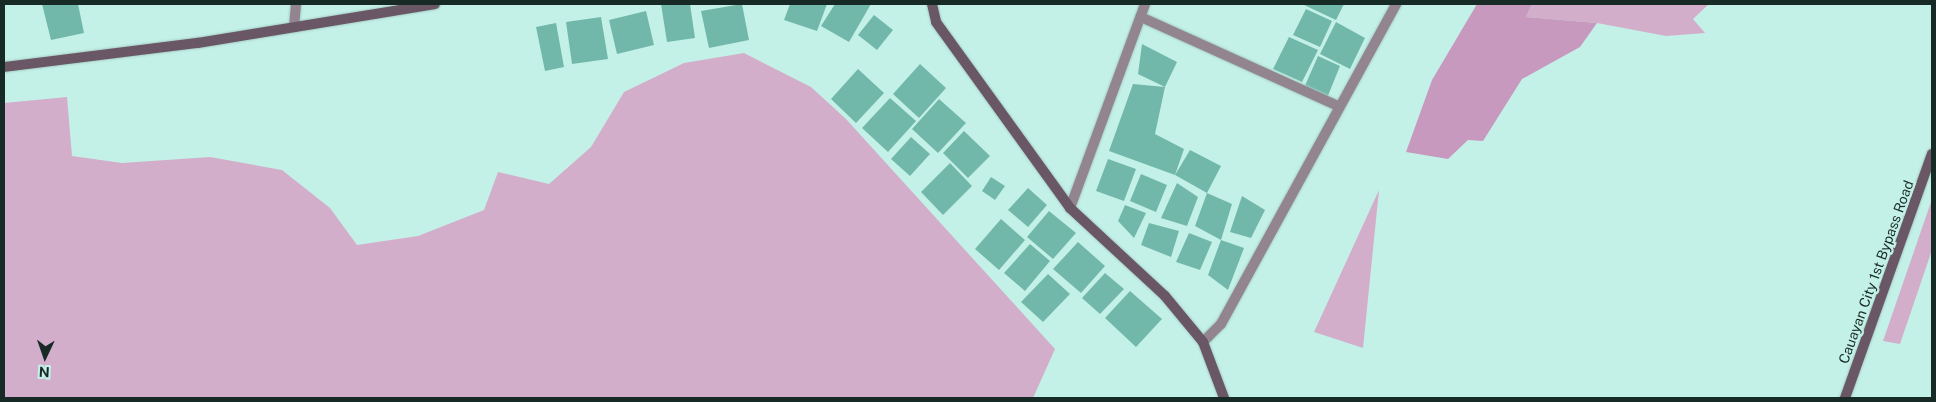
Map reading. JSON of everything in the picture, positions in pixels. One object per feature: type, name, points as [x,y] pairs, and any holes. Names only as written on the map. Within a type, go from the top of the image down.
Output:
[{"type":"street","points":[[294,27],[296,4]]},
{"type":"street","points":[[4,67],[198,43],[436,4]]},
{"type":"street","points":[[932,4],[936,22],[1070,208],[1165,296],[1203,342],[1224,398]]},
{"type":"street","points":[[1070,208],[1145,4]]},
{"type":"street","points":[[1203,342],[1221,324],[1338,106],[1396,4]]},
{"type":"street","points":[[1141,17],[1338,106]]},
{"type":"street","name":"Cauayan City 1st Bypass Road","points":[[1845,398],[1932,154]]},
{"type":"shaded area","points":[[1477,4],[1532,4],[1526,17],[1597,23],[1580,47],[1522,79],[1483,141],[1468,140],[1448,159],[1406,152],[1432,80]]},
{"type":"shaded area","points":[[1532,4],[1709,4],[1693,19],[1705,33],[1666,36],[1597,23],[1526,17]]},
{"type":"shaded area","points":[[744,53],[811,87],[846,119],[1055,349],[1033,398],[4,398],[4,103],[67,97],[72,156],[122,163],[210,157],[282,170],[330,208],[357,245],[418,236],[484,210],[498,172],[549,184],[591,147],[624,92],[684,63]]},
{"type":"shaded area","points":[[1379,190],[1363,348],[1314,332]]},
{"type":"shaded area","points":[[1932,199],[1932,250],[1900,344],[1883,341]]},
{"type":"building","points":[[42,4],[78,4],[84,33],[51,40]]},
{"type":"building","points":[[661,4],[690,4],[695,38],[667,42]]},
{"type":"building","points":[[742,4],[749,40],[709,48],[701,11]]},
{"type":"building","points":[[790,4],[827,4],[817,31],[784,20]]},
{"type":"building","points":[[835,4],[871,4],[849,42],[821,26]]},
{"type":"building","points":[[1302,4],[1344,4],[1336,20]]},
{"type":"building","points":[[1306,9],[1332,21],[1320,47],[1293,35]]},
{"type":"building","points":[[646,11],[654,45],[617,54],[609,20]]},
{"type":"building","points":[[874,15],[893,30],[877,50],[858,35]]},
{"type":"building","points":[[601,17],[608,59],[572,64],[566,22]]},
{"type":"building","points":[[1336,22],[1365,38],[1350,69],[1320,54]]},
{"type":"building","points":[[556,23],[564,67],[545,71],[536,27]]},
{"type":"building","points":[[1289,37],[1318,50],[1302,82],[1273,69]]},
{"type":"building","points":[[1142,44],[1177,62],[1165,87],[1138,74]]},
{"type":"building","points":[[1318,56],[1340,66],[1327,98],[1304,88]]},
{"type":"building","points":[[920,64],[946,88],[919,118],[893,94]]},
{"type":"building","points":[[858,69],[884,93],[856,123],[831,99]]},
{"type":"building","points":[[1133,84],[1165,87],[1155,134],[1184,149],[1175,175],[1109,151]]},
{"type":"building","points":[[890,98],[916,121],[888,152],[862,128]]},
{"type":"building","points":[[939,99],[966,123],[938,153],[912,129]]},
{"type":"building","points":[[964,131],[990,156],[968,178],[943,153]]},
{"type":"building","points":[[911,137],[930,154],[910,176],[891,159]]},
{"type":"building","points":[[1190,150],[1221,166],[1207,193],[1175,175]]},
{"type":"building","points":[[1108,159],[1136,169],[1124,201],[1096,191]]},
{"type":"building","points":[[950,163],[972,186],[943,215],[921,192]]},
{"type":"building","points":[[1141,174],[1167,185],[1156,212],[1130,201]]},
{"type":"building","points":[[991,177],[1005,186],[995,200],[982,191]]},
{"type":"building","points":[[1177,183],[1198,197],[1187,226],[1161,218]]},
{"type":"building","points":[[1028,188],[1047,205],[1028,227],[1008,210]]},
{"type":"building","points":[[1207,193],[1232,204],[1221,240],[1195,226]]},
{"type":"building","points":[[1242,196],[1265,210],[1251,238],[1230,232]]},
{"type":"building","points":[[1125,205],[1146,213],[1134,238],[1118,221]]},
{"type":"building","points":[[1049,211],[1076,233],[1053,259],[1027,237]]},
{"type":"building","points":[[1001,219],[1025,240],[999,270],[975,249]]},
{"type":"building","points":[[1149,223],[1179,231],[1171,257],[1141,245]]},
{"type":"building","points":[[1189,233],[1212,242],[1200,270],[1176,262]]},
{"type":"building","points":[[1221,240],[1244,248],[1228,290],[1208,275]]},
{"type":"building","points":[[1078,242],[1105,266],[1081,293],[1053,269]]},
{"type":"building","points":[[1030,244],[1050,261],[1025,291],[1004,273]]},
{"type":"building","points":[[1105,273],[1124,289],[1100,314],[1082,298]]},
{"type":"building","points":[[1048,274],[1070,294],[1043,322],[1021,302]]},
{"type":"building","points":[[1130,291],[1162,319],[1136,347],[1105,318]]}]
